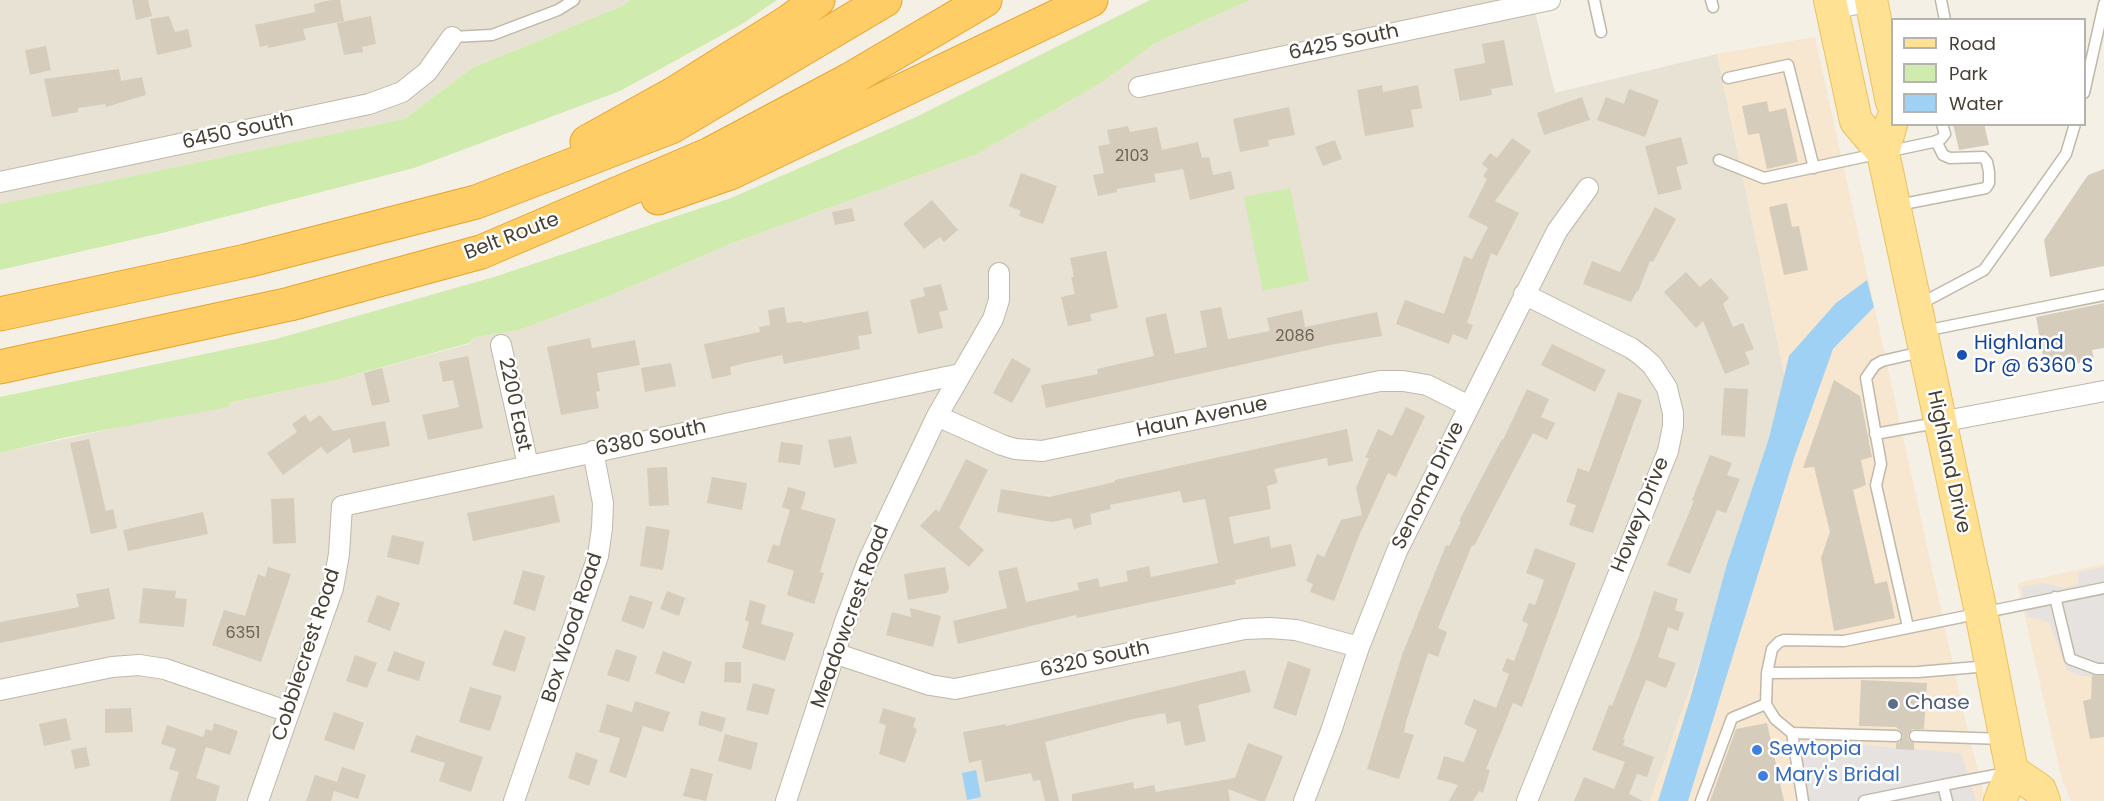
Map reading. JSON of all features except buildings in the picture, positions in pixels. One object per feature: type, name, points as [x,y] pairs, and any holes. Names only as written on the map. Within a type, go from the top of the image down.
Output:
[{"type":"highway","points":[[477,202],[675,93],[788,22],[818,0]]},
{"type":"highway","points":[[0,314],[246,261],[477,202],[671,128],[885,0]]},
{"type":"highway","name":"Belt Route","points":[[0,368],[290,304],[481,252],[710,154],[849,80],[985,0]]},
{"type":"highway","points":[[481,252],[565,230],[730,174],[1091,0]]},
{"type":"main road","points":[[1869,0],[1891,88]]},
{"type":"main road","name":"Highland Drive","points":[[1831,4],[1856,121],[1883,153],[1981,612],[2012,771]]},
{"type":"main road","name":"Highland Drive","points":[[1883,153],[1891,126]]},
{"type":"main road","points":[[2000,801],[2012,771],[2040,790],[2044,801]]},
{"type":"street","name":"6425 South","points":[[1139,87],[1550,0]]},
{"type":"street","points":[[1831,4],[1869,0]]},
{"type":"street","name":"6450 South","points":[[0,182],[369,104],[402,92],[427,72],[452,37]]},
{"type":"street","name":"Senoma Drive","points":[[1304,801],[1331,732],[1359,646],[1397,550],[1557,231],[1588,188]]},
{"type":"street","name":"Meadowcrest Road","points":[[786,801],[834,653],[872,551],[937,416],[997,310],[999,273]]},
{"type":"street","name":"Howey Drive","points":[[1524,294],[1632,348],[1642,356],[1660,376],[1666,387],[1672,406],[1673,426],[1668,451],[1527,801]]},
{"type":"street","name":"2200 East","points":[[501,345],[528,465]]},
{"type":"street","name":"6380 South","points":[[342,506],[960,374]]},
{"type":"street","name":"Haun Avenue","points":[[937,416],[1002,445],[1015,449],[1042,451],[1380,381],[1415,382],[1437,389],[1469,406]]},
{"type":"street","points":[[1940,422],[2104,391]]},
{"type":"street","name":"Box Wood Road","points":[[514,801],[598,556],[603,502],[593,451]]},
{"type":"street","name":"Cobblecrest Road","points":[[258,801],[336,576],[342,506]]},
{"type":"street","name":"6320 South","points":[[834,653],[930,686],[955,688],[1245,629],[1296,630],[1359,646]]},
{"type":"street","points":[[0,690],[112,667],[138,665],[165,669],[289,712]]},
{"type":"lane","points":[[452,37],[492,35],[558,10],[574,0]]},
{"type":"lane","points":[[1594,0],[1601,32]]},
{"type":"lane","points":[[1941,0],[1945,18]]},
{"type":"lane","points":[[2086,88],[2104,4]]},
{"type":"lane","points":[[1728,78],[1788,65],[1814,168]]},
{"type":"lane","points":[[1719,160],[1764,178],[1936,141],[1945,134],[1943,126]]},
{"type":"lane","points":[[1908,627],[1876,485],[1881,464],[1866,378],[1869,370],[1920,330],[1984,270],[2066,154],[2074,126]]},
{"type":"lane","points":[[1894,205],[1986,188],[1989,183],[1989,172],[1987,162],[1983,157],[1950,158],[1943,155],[1936,141]]},
{"type":"lane","points":[[1920,330],[2104,295]]},
{"type":"lane","points":[[1875,434],[1940,422]]},
{"type":"lane","points":[[1896,736],[1792,733],[1774,719],[1767,704],[1767,673],[1772,649],[1784,640],[1844,641],[2104,588]]},
{"type":"lane","points":[[2055,597],[2070,660],[2104,669]]},
{"type":"lane","points":[[1767,673],[1918,672],[1991,666]]},
{"type":"lane","points":[[1701,801],[1732,718],[1767,704]]},
{"type":"lane","points":[[1792,733],[1803,801]]},
{"type":"lane","points":[[1915,736],[2006,739]]},
{"type":"lane","points":[[1864,801],[2012,771]]},
{"type":"lane","points":[[1943,785],[1947,801]]},
{"type":"shaded area","points":[[0,0],[630,0],[622,6],[472,68],[404,119],[0,204]]},
{"type":"shaded area","points":[[1250,0],[1532,0],[1555,93],[1717,54],[1791,406],[1650,801],[0,801],[0,453],[332,381],[469,344],[476,337],[519,330],[609,296],[730,244],[977,154],[1101,83],[1155,43]]},
{"type":"shaded area","points":[[1815,37],[1968,732],[1986,801],[1650,801],[1791,406],[1717,54]]},
{"type":"shaded area","points":[[2104,564],[2104,801],[2071,801],[2062,780],[2017,583]]},
{"type":"shaded area","points":[[2104,567],[2104,676],[2082,676],[2067,670],[2049,622],[2028,617],[2021,587],[2044,583],[2063,588],[2079,584],[2077,573]]},
{"type":"shaded area","points":[[1787,739],[1961,753],[1976,801],[1800,801]]},
{"type":"green space","points":[[630,0],[777,0],[742,24],[620,91],[414,168],[166,232],[0,270],[0,204],[404,119],[472,68],[622,6]]},
{"type":"green space","points":[[1150,0],[1250,0],[1155,43],[1101,83],[977,154],[730,244],[609,296],[519,330],[476,337],[469,343],[332,381],[229,403],[228,407],[67,437],[0,453],[0,397],[276,339],[494,277],[731,198],[916,117]]},
{"type":"green space","points":[[1290,188],[1309,281],[1263,291],[1244,197]]},
{"type":"water","points":[[1867,280],[1874,307],[1833,349],[1794,458],[1688,801],[1658,801],[1691,696],[1727,564],[1769,438],[1789,356],[1836,303]]},
{"type":"water","points":[[976,770],[981,797],[967,800],[962,773]]},
{"type":"place","name":"Highland Dr @ 6360 S","points":[[1962,355]]},
{"type":"place","name":"Chase","points":[[1893,704]]},
{"type":"place","name":"Sewtopia","points":[[1757,750]]},
{"type":"place","name":"Mary's Bridal","points":[[1763,776]]}]
